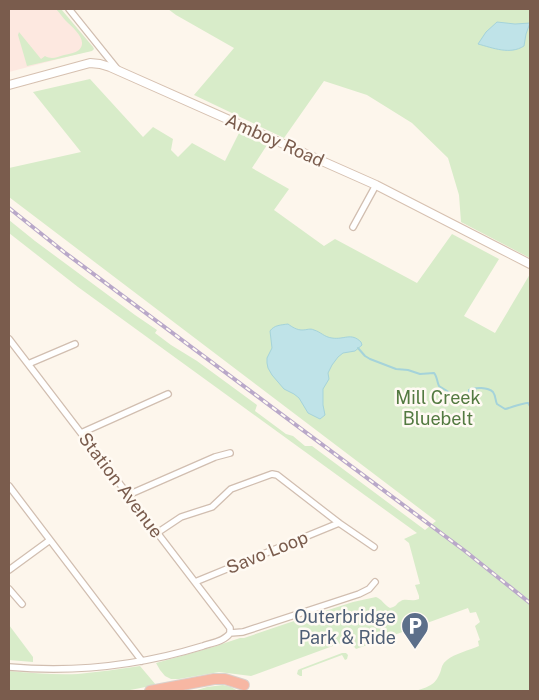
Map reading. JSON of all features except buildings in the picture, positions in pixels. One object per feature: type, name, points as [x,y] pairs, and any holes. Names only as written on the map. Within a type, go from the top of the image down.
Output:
[{"type":"highway","points":[[150,691],[214,679],[225,679],[239,684],[212,683],[186,691]]},
{"type":"main road","name":"Amboy Road","points":[[9,84],[90,64],[100,64],[118,70],[376,185],[530,264]]},
{"type":"street","points":[[69,9],[118,70]]},
{"type":"street","points":[[353,227],[376,185]]},
{"type":"street","name":"Station Avenue","points":[[9,339],[227,624],[230,628],[230,633]]},
{"type":"street","points":[[28,364],[75,344]]},
{"type":"street","points":[[81,433],[168,394]]},
{"type":"street","points":[[128,495],[230,452]]},
{"type":"street","name":"Savo Loop","points":[[157,532],[181,518],[212,508],[231,489],[272,474],[374,547]]},
{"type":"street","points":[[9,486],[142,661]]},
{"type":"street","name":"Savo Loop","points":[[195,582],[339,523]]},
{"type":"street","points":[[9,570],[50,540]]},
{"type":"street","points":[[9,667],[68,669],[142,661],[209,644],[225,638],[230,633],[243,632],[359,594],[375,582]]},
{"type":"street","points":[[9,589],[22,604]]},
{"type":"shaded area","points":[[9,9],[61,9],[93,47],[93,50],[9,72]]},
{"type":"green space","points":[[56,9],[61,9],[94,49],[27,66],[18,35],[19,32],[41,59],[45,56],[54,58],[74,53],[82,46],[81,38]]},
{"type":"green space","points":[[168,9],[530,9],[530,258],[461,222],[459,195],[448,158],[412,123],[367,95],[324,81],[284,138],[194,95],[234,48]]},
{"type":"green space","name":"Mill Creek Bluebelt","points":[[90,79],[143,137],[153,127],[173,139],[171,150],[178,157],[192,143],[225,161],[239,133],[267,145],[252,168],[289,189],[274,210],[324,246],[335,239],[417,283],[452,234],[499,259],[464,316],[495,333],[530,274],[530,691],[416,691],[435,682],[444,663],[450,658],[479,646],[478,641],[480,640],[475,626],[480,622],[476,612],[470,613],[468,608],[356,649],[350,644],[341,643],[251,676],[219,672],[171,679],[160,670],[156,663],[244,638],[353,602],[376,597],[390,608],[403,600],[419,599],[415,585],[420,584],[409,543],[404,539],[417,533],[78,287],[9,233],[9,220],[157,330],[155,333],[171,345],[197,361],[257,405],[255,411],[286,434],[293,436],[305,446],[312,446],[425,530],[436,521],[9,197],[9,168],[81,152],[33,92]]},
{"type":"green space","points":[[9,625],[33,657],[33,662],[9,660]]},
{"type":"green space","points":[[342,653],[348,655],[347,659],[345,660],[342,655],[302,670],[302,676],[297,674],[300,669]]},
{"type":"green space","points":[[140,666],[156,685],[125,691],[9,691],[9,671],[78,674]]},
{"type":"green space","points":[[223,685],[238,691],[194,691],[207,687]]},
{"type":"water","points":[[497,22],[530,23],[524,46],[519,49],[507,50],[478,44],[486,32]]},
{"type":"water","points":[[288,324],[302,330],[313,329],[329,337],[354,337],[361,342],[362,345],[355,351],[343,353],[332,365],[328,373],[329,379],[323,389],[325,415],[320,419],[308,413],[299,398],[284,389],[268,368],[267,358],[272,348],[270,331],[276,326]]},
{"type":"waterway","points":[[358,348],[370,359],[396,369],[420,374],[434,373],[439,386],[460,399],[468,399],[469,390],[481,388],[493,392],[497,404],[505,409],[526,403],[530,406]]},
{"type":"railway","points":[[9,208],[64,252],[465,551],[530,603]]},
{"type":"place","name":"Outerbridge Park & Ride","points":[[415,650]]}]
